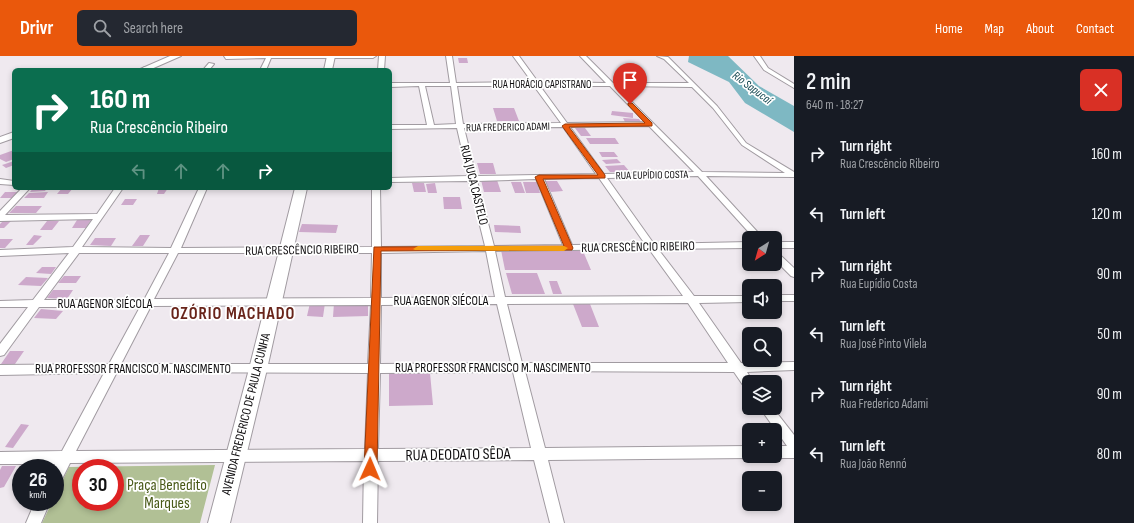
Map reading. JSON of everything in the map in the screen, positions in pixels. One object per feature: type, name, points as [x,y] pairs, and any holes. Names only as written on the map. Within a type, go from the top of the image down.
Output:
[{"type":"main road","points":[[147,68],[177,56]]},
{"type":"main road","points":[[328,68],[331,56]]},
{"type":"main road","points":[[0,140],[12,136]]},
{"type":"main road","name":"AVENIDA FREDERICO DE PAULA CUNHA","points":[[219,523],[287,251],[300,190]]},
{"type":"street","points":[[226,57],[372,56]]},
{"type":"street","points":[[381,68],[382,56]]},
{"type":"street","name":"RUA JUCA CASTELO","points":[[449,56],[460,127],[490,248],[501,301],[557,523]]},
{"type":"street","points":[[516,56],[652,247],[691,299],[742,376]]},
{"type":"street","points":[[583,56],[700,174],[753,231]]},
{"type":"street","points":[[660,56],[666,58],[694,85],[715,107],[744,144],[794,175]]},
{"type":"street","points":[[757,56],[766,69],[794,86]]},
{"type":"street","points":[[264,68],[269,57]]},
{"type":"street","points":[[208,68],[211,64]]},
{"type":"street","name":"RUA HORÁCIO CAPISTRANO","points":[[392,85],[694,85]]},
{"type":"street","points":[[422,85],[432,127]]},
{"type":"street","name":"RUA FREDERICO ADAMI","points":[[392,127],[650,124]]},
{"type":"street","name":"RUA EUPÍDIO COSTA","points":[[392,180],[700,174],[794,175]]},
{"type":"street","points":[[539,177],[569,248]]},
{"type":"street","points":[[0,181],[12,183]]},
{"type":"street","points":[[0,217],[24,190]]},
{"type":"street","points":[[0,352],[119,190]]},
{"type":"street","points":[[65,458],[175,250],[202,190]]},
{"type":"street","points":[[370,523],[377,300],[376,190]]},
{"type":"street","points":[[0,217],[100,216]]},
{"type":"street","name":"RUA CRESCÊNCIO RIBEIRO","points":[[0,253],[76,250],[287,251],[742,245]]},
{"type":"street","points":[[782,245],[794,245]]},
{"type":"street","points":[[782,262],[794,274]]},
{"type":"street","name":"RUA AGENOR SIÉCOLA","points":[[0,304],[742,298]]},
{"type":"street","points":[[782,298],[794,298]]},
{"type":"street","name":"RUA PROFESSOR FRANCISCO M. NASCIMENTO","points":[[0,370],[113,368],[736,368],[794,366]]},
{"type":"street","points":[[771,415],[794,445]]},
{"type":"street","name":"RUA DEODATO SÊDA","points":[[0,458],[742,452]]},
{"type":"street","points":[[782,452],[794,452]]},
{"type":"street","points":[[33,523],[39,511]]},
{"type":"green space","name":"Praça Benedito Marques","points":[[215,465],[200,523],[42,523],[48,511],[64,511],[64,477],[69,467],[72,467],[72,511],[124,511],[124,466]]},
{"type":"water","name":"Rio Sapucaí","points":[[689,56],[728,56],[759,86],[794,106],[794,132],[745,103],[729,82],[688,62]]},
{"type":"building","points":[[458,58],[467,58],[468,63],[459,63]]},
{"type":"building","points":[[493,108],[514,108],[519,121],[497,121]]},
{"type":"building","points":[[612,111],[633,113],[633,118],[611,115]]},
{"type":"building","points":[[623,118],[639,119],[642,123],[625,122]]},
{"type":"building","points":[[575,128],[585,128],[591,136],[581,136]]},
{"type":"building","points":[[586,138],[615,138],[619,144],[590,144]]},
{"type":"building","points":[[12,151],[12,160],[6,162],[0,159],[0,155]]},
{"type":"building","points":[[599,152],[614,152],[618,157],[602,157]]},
{"type":"building","points":[[617,159],[621,163],[606,164],[602,160]]},
{"type":"building","points":[[12,162],[12,166],[6,168],[2,165]]},
{"type":"building","points":[[477,163],[493,163],[496,174],[480,174]]},
{"type":"building","points":[[624,165],[630,172],[610,172],[605,166]]},
{"type":"building","points":[[481,180],[497,180],[501,192],[484,192]]},
{"type":"building","points":[[545,181],[557,181],[563,191],[551,192]]},
{"type":"building","points":[[511,182],[521,182],[525,193],[515,193]]},
{"type":"building","points":[[523,182],[537,182],[540,193],[526,193]]},
{"type":"building","points":[[412,183],[424,183],[426,192],[414,192]]},
{"type":"building","points":[[435,183],[437,193],[428,193],[426,184]]},
{"type":"building","points":[[32,190],[46,190],[45,191],[30,192]]},
{"type":"building","points":[[60,190],[71,190],[68,194],[57,194]]},
{"type":"building","points":[[158,190],[167,190],[164,194],[157,194]]},
{"type":"building","points":[[5,192],[18,192],[13,198],[0,198]]},
{"type":"building","points":[[48,192],[44,198],[24,198],[29,193]]},
{"type":"building","points":[[443,197],[460,197],[462,209],[444,209]]},
{"type":"building","points":[[125,199],[137,199],[133,205],[121,205]]},
{"type":"building","points":[[16,206],[42,206],[36,213],[9,213]]},
{"type":"building","points":[[77,220],[91,220],[86,228],[72,228]]},
{"type":"building","points":[[3,221],[11,221],[4,228],[0,228],[0,224]]},
{"type":"building","points":[[47,221],[59,221],[52,230],[40,230]]},
{"type":"building","points":[[302,224],[338,225],[336,233],[299,232]]},
{"type":"building","points":[[494,225],[520,226],[521,233],[495,232]]},
{"type":"building","points":[[34,235],[42,236],[33,245],[26,245]]},
{"type":"building","points":[[140,235],[150,235],[143,246],[132,246]]},
{"type":"building","points":[[95,238],[116,238],[111,246],[90,245]]},
{"type":"building","points":[[0,239],[13,239],[5,248],[0,248]]},
{"type":"building","points":[[501,250],[583,251],[591,270],[505,270]]},
{"type":"building","points":[[42,267],[56,267],[51,274],[36,273]]},
{"type":"building","points":[[506,273],[537,273],[545,294],[512,294]]},
{"type":"building","points":[[64,276],[81,276],[76,283],[58,283]]},
{"type":"building","points":[[26,277],[48,278],[41,286],[18,285]]},
{"type":"building","points":[[549,281],[557,281],[562,294],[553,294]]},
{"type":"building","points":[[53,290],[73,290],[67,299],[47,298]]},
{"type":"building","points":[[310,303],[325,303],[323,317],[307,316]]},
{"type":"building","points":[[334,303],[368,303],[368,316],[333,317]]},
{"type":"building","points":[[573,304],[590,304],[599,327],[582,327]]},
{"type":"building","points":[[41,309],[63,311],[56,319],[34,318]]},
{"type":"building","points":[[10,351],[24,351],[15,364],[1,364]]},
{"type":"building","points":[[389,373],[430,373],[433,405],[389,406]]},
{"type":"building","points":[[21,424],[29,425],[13,448],[5,447]]},
{"type":"building","points":[[2,466],[12,466],[12,473],[4,487],[0,488],[0,470]]},
{"type":"slow traffic","points":[[418,249],[564,248]]},
{"type":"district","name":"OZÓRIO MACHADO","points":[[233,314]]},
{"type":"route","points":[[370,469],[377,300],[377,249],[569,248],[539,177],[603,177],[565,126],[650,124],[630,104]]}]
